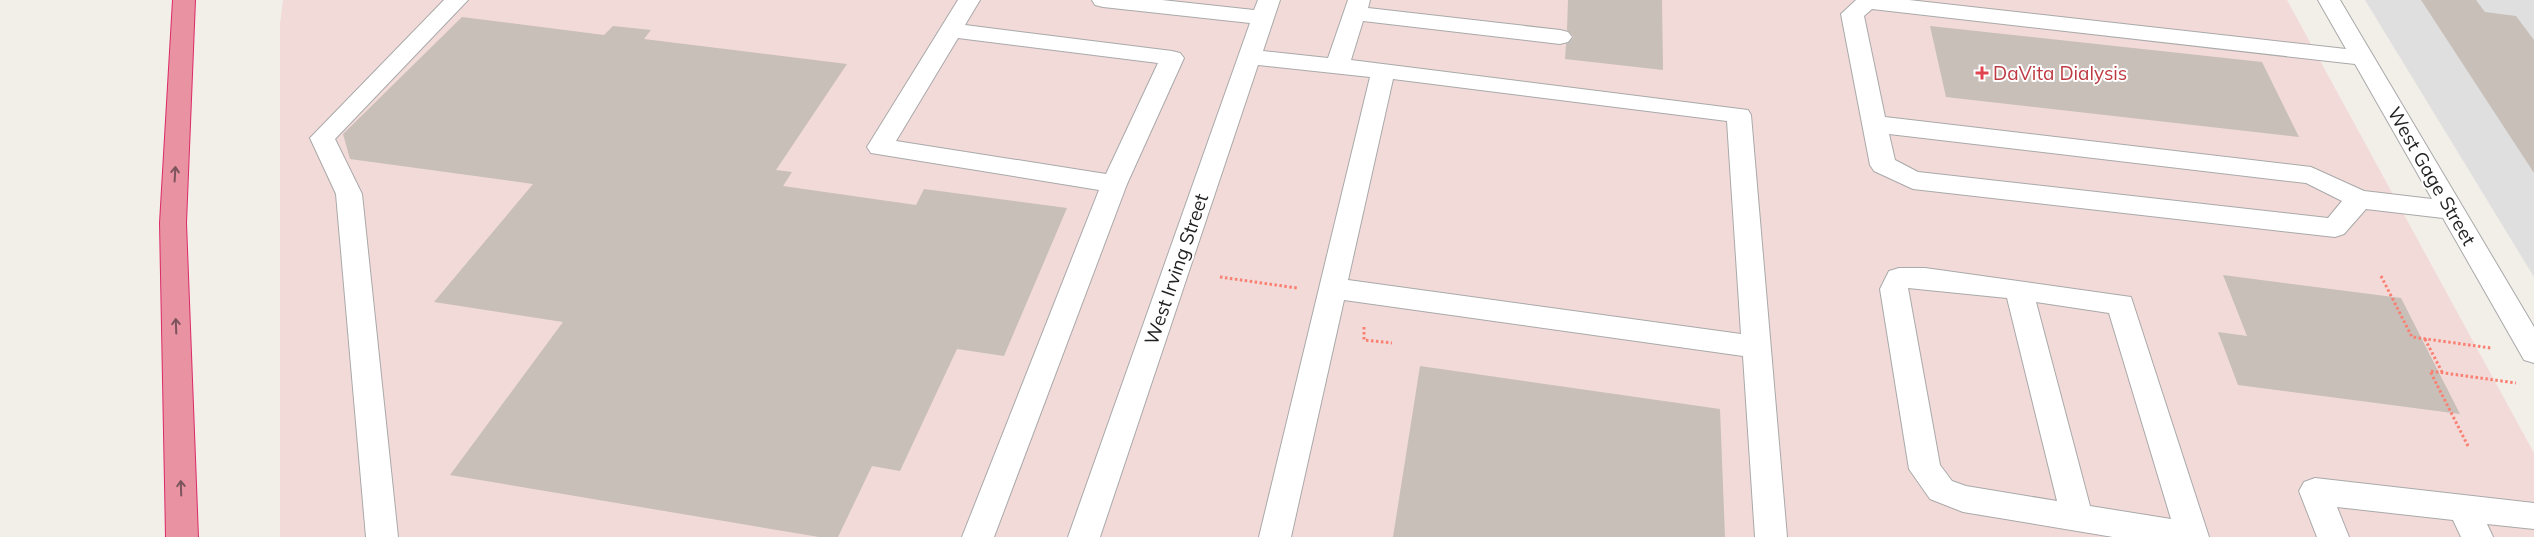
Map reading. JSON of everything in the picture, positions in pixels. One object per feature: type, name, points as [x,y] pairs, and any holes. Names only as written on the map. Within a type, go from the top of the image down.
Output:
[{"type":"highway","points":[[182,537],[172,223],[184,0]]},
{"type":"street","points":[[382,537],[349,194],[322,138],[457,0]]},
{"type":"street","points":[[969,0],[880,147],[1114,184]]},
{"type":"street","points":[[1103,0],[1265,9]]},
{"type":"street","name":"West Gage Street","points":[[2329,0],[2534,352]]},
{"type":"street","points":[[2359,199],[2335,228],[1913,180],[1883,165],[1852,14],[1867,2],[2363,58]]},
{"type":"street","points":[[1337,66],[1357,7],[1560,37]]},
{"type":"street","name":"West Irving Street","points":[[1084,537],[1265,9]]},
{"type":"street","points":[[951,30],[1172,58],[1114,184],[978,537]]},
{"type":"street","points":[[1249,57],[1383,71],[1739,115],[1771,537]]},
{"type":"street","points":[[1275,537],[1383,71]]},
{"type":"street","points":[[1874,124],[2312,175],[2359,199],[2451,210]]},
{"type":"street","points":[[2179,537],[2171,533],[1963,499],[1941,490],[1925,470],[1894,289],[1899,278],[1926,278],[2120,304],[2193,537]]},
{"type":"street","points":[[1333,288],[1756,347]]},
{"type":"street","points":[[2020,290],[2077,518]]},
{"type":"street","points":[[2333,537],[2315,490],[2534,516]]},
{"type":"street","points":[[2463,508],[2477,537]]},
{"type":"path","points":[[2381,276],[2412,337],[2497,349]]},
{"type":"path","points":[[1220,277],[1298,288]]},
{"type":"path","points":[[1358,327],[1365,328],[1364,340],[1392,343]]},
{"type":"path","points":[[2425,339],[2442,373]]},
{"type":"path","points":[[2468,446],[2430,371],[2516,383]]},
{"type":"shaded area","points":[[283,0],[2287,0],[2534,453],[2534,537],[280,537],[280,24]]},
{"type":"shaded area","points":[[2365,0],[2534,0],[2534,277]]},
{"type":"building","points":[[1568,0],[1662,0],[1663,70],[1565,59],[1566,44],[1574,37],[1567,30]]},
{"type":"building","points":[[2421,0],[2476,0],[2485,12],[2516,16],[2534,40],[2534,173]]},
{"type":"building","points":[[462,17],[604,35],[613,26],[651,30],[644,39],[847,64],[776,170],[792,172],[783,186],[916,205],[924,189],[1067,208],[1004,356],[957,349],[900,471],[872,466],[838,537],[819,537],[450,475],[563,322],[434,302],[533,184],[350,159],[343,134]]},
{"type":"building","points":[[1930,26],[2262,62],[2299,137],[1946,97]]},
{"type":"building","points":[[2223,275],[2401,298],[2460,414],[2238,385],[2218,332],[2247,336]]},
{"type":"building","points":[[1420,366],[1720,409],[1725,537],[1393,537]]},
{"type":"place","name":"DaVita Dialysis","points":[[1982,73]]}]
